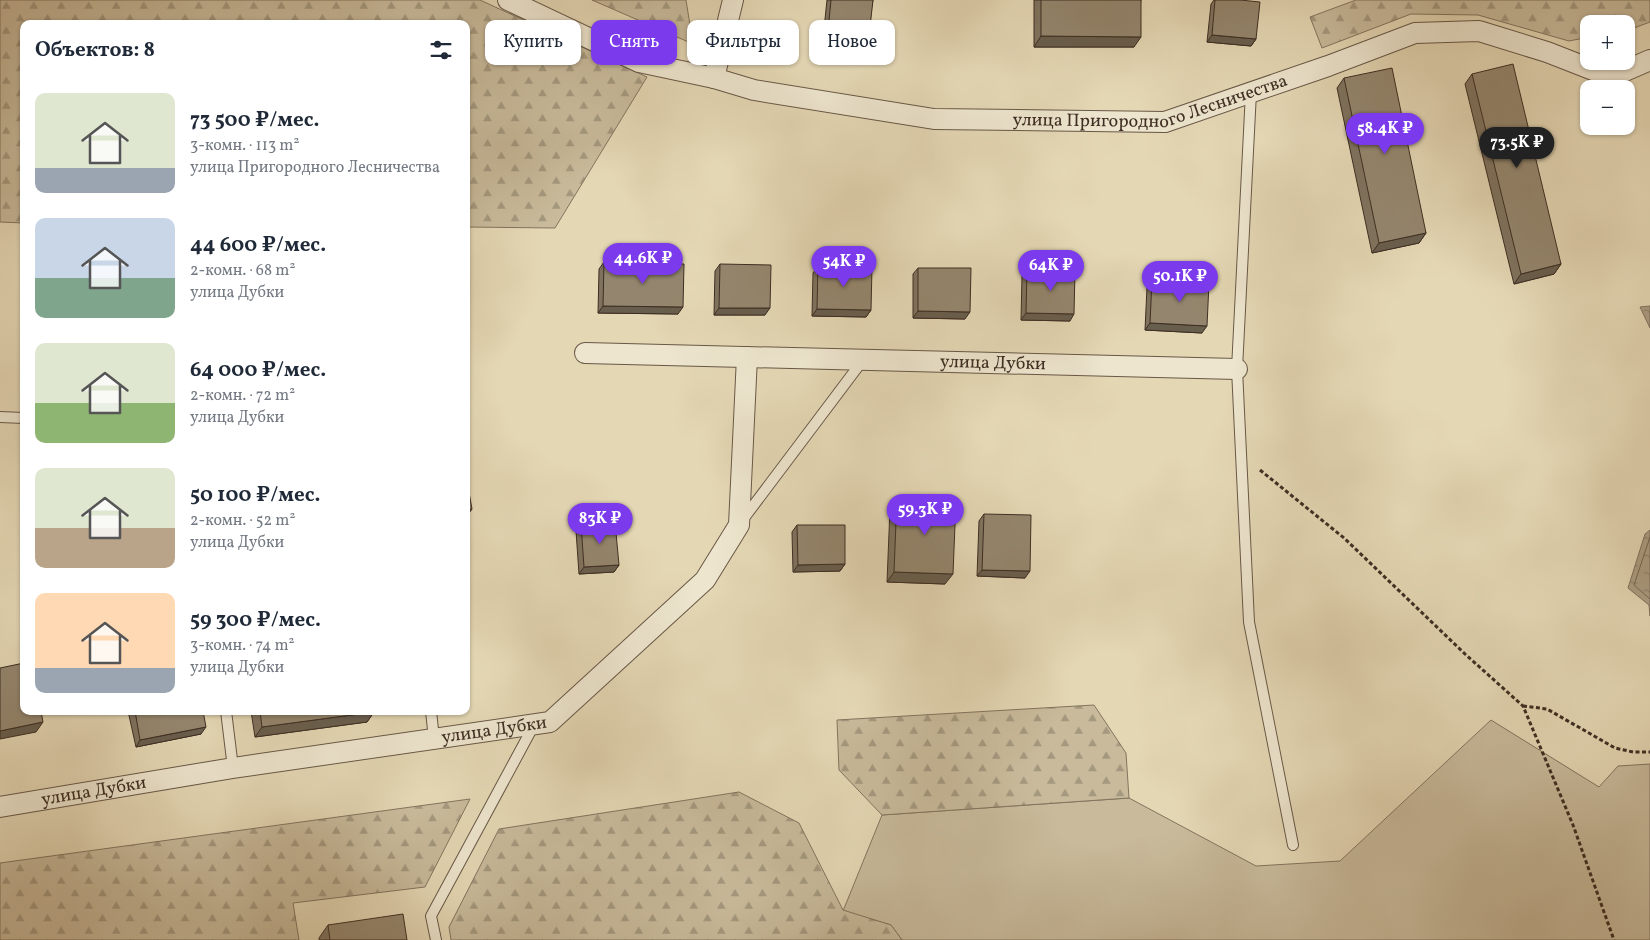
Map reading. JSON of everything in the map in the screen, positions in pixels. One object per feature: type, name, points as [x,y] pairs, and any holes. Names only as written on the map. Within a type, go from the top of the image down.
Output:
[{"type":"street","name":"улица Пригородного Лесничества","points":[[508,0],[639,62],[714,78],[754,90],[934,119],[1166,122],[1328,66],[1415,33],[1479,31],[1547,52],[1611,77],[1650,60]]},
{"type":"street","points":[[714,78],[733,0]]},
{"type":"street","name":"улица Дубки","points":[[586,353],[1237,369]]},
{"type":"street","name":"улица Дубки","points":[[0,807],[233,768],[550,722],[705,580],[739,525],[747,357]]},
{"type":"lane","points":[[1251,92],[1237,369],[1249,622],[1293,845]]},
{"type":"lane","points":[[739,525],[863,360]]},
{"type":"lane","points":[[0,418],[20,418]]},
{"type":"lane","points":[[226,715],[233,768]]},
{"type":"lane","points":[[431,715],[434,739]]},
{"type":"lane","points":[[436,940],[432,916],[534,724]]},
{"type":"path","points":[[1258,468],[1344,538],[1465,654],[1523,706],[1572,825],[1614,940]]},
{"type":"path","points":[[1523,706],[1548,709],[1614,748],[1633,752],[1650,752]]},
{"type":"green space","points":[[0,0],[480,0],[523,20],[485,20],[485,65],[581,65],[581,47],[591,51],[591,65],[621,65],[647,77],[555,228],[470,227],[470,20],[20,20],[20,223],[0,222]]},
{"type":"green space","points":[[592,0],[686,0],[689,20],[687,20],[687,41],[677,37],[677,20],[638,20]]},
{"type":"green space","points":[[1356,0],[1650,0],[1650,22],[1635,28],[1635,15],[1580,15],[1580,39],[1569,41],[1478,15],[1411,14],[1322,48],[1310,17]]},
{"type":"green space","points":[[1094,705],[1126,753],[1129,798],[882,815],[839,770],[837,720]]},
{"type":"green space","points":[[1491,720],[1599,787],[1618,766],[1650,764],[1650,940],[902,940],[891,925],[843,911],[882,815],[1129,798],[1256,866],[1340,861]]},
{"type":"green space","points":[[739,792],[799,823],[843,910],[891,925],[902,940],[451,940],[449,927],[499,829]]},
{"type":"green space","points":[[470,799],[425,887],[293,903],[299,940],[0,940],[0,863]]},
{"type":"water","points":[[1650,306],[1650,328],[1640,307]]},
{"type":"water","points":[[1650,530],[1650,616],[1649,605],[1628,588],[1645,534]]},
{"type":"building","points":[[831,0],[873,0],[871,20],[829,20]]},
{"type":"building","points":[[1041,0],[1141,0],[1141,37],[1041,36]]},
{"type":"building","points":[[1215,0],[1260,2],[1256,39],[1212,35]]},
{"type":"building","points":[[1513,64],[1561,264],[1521,274],[1472,74]]},
{"type":"building","points":[[1392,68],[1426,233],[1379,243],[1344,78]]},
{"type":"building","points":[[604,262],[684,264],[683,307],[603,306]]},
{"type":"building","points":[[720,264],[771,265],[770,308],[719,308]]},
{"type":"building","points":[[818,266],[872,267],[871,310],[817,309]]},
{"type":"building","points":[[918,268],[971,268],[970,312],[918,311]]},
{"type":"building","points":[[1027,270],[1075,270],[1074,314],[1026,313]]},
{"type":"building","points":[[1152,280],[1209,283],[1207,326],[1150,323]]},
{"type":"building","points":[[897,498],[956,500],[953,574],[894,572]]},
{"type":"building","points":[[984,514],[1031,515],[1030,571],[982,570]]},
{"type":"building","points":[[615,522],[619,565],[584,567],[581,524]]},
{"type":"building","points":[[797,525],[845,525],[845,564],[798,565]]},
{"type":"building","points":[[20,664],[20,715],[42,715],[43,722],[0,731],[0,668]]},
{"type":"building","points":[[136,715],[204,715],[206,727],[140,740]]},
{"type":"building","points":[[260,715],[352,715],[262,727]]},
{"type":"building","points":[[403,914],[407,940],[330,940],[328,925]]}]
